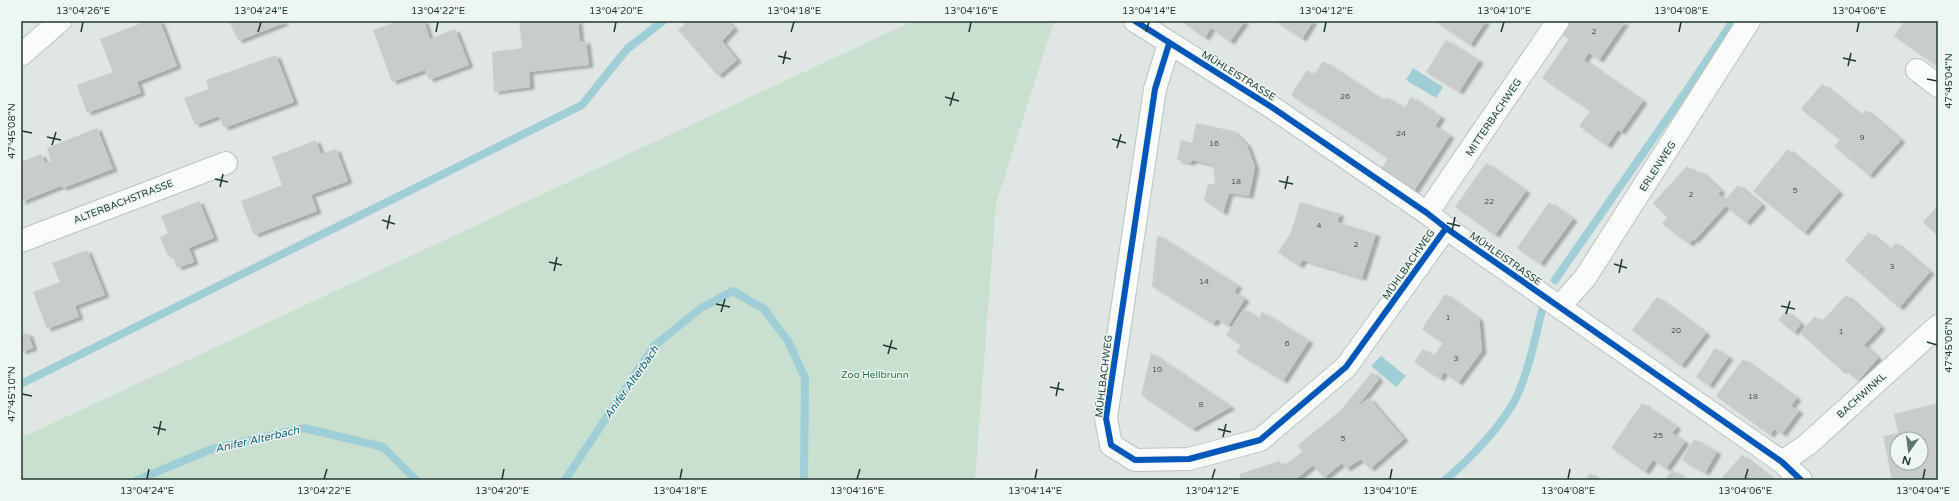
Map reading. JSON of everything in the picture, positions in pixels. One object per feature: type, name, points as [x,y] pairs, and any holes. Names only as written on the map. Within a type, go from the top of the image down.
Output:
[{"type":"street","points":[[21,55],[60,21]]},
{"type":"street","name":"MÜHLEISTRASSE","points":[[1135,21],[1169,44],[1262,101],[1427,213],[1446,228],[1782,462],[1800,480]]},
{"type":"street","name":"MITTERBACHWEG","points":[[1427,213],[1558,21]]},
{"type":"street","name":"ERLENWEG","points":[[1560,307],[1585,278],[1748,21]]},
{"type":"street","name":"MÜHLBACHWEG","points":[[1169,44],[1155,89],[1106,418],[1111,445],[1135,460],[1189,460],[1260,440],[1346,367],[1446,228]]},
{"type":"street","points":[[1917,70],[1938,86]]},
{"type":"street","name":"ALTERBACHSTRASSE","points":[[21,241],[226,162]]},
{"type":"street","name":"BACHWINKL","points":[[1782,462],[1807,445],[1938,326]]},
{"type":"green space","name":"Zoo Hellbrunn","points":[[913,21],[1054,21],[996,204],[975,480],[21,480],[21,438]]},
{"type":"water","points":[[1413,68],[1443,87],[1436,98],[1406,80]]},
{"type":"water","points":[[1381,356],[1406,376],[1396,387],[1371,366]]},
{"type":"building","points":[[147,21],[160,21],[177,66],[137,82],[141,93],[87,113],[77,85],[113,72],[100,39]]},
{"type":"building","points":[[229,21],[284,21],[284,23],[238,41]]},
{"type":"building","points":[[398,21],[424,21],[430,39],[455,29],[469,65],[429,80],[425,70],[392,82],[373,30]]},
{"type":"building","points":[[519,21],[578,21],[580,42],[586,41],[589,65],[529,72],[530,87],[494,92],[492,52],[522,48]]},
{"type":"building","points":[[688,21],[727,21],[734,28],[722,41],[737,60],[718,76],[678,30]]},
{"type":"building","points":[[1181,21],[1245,21],[1230,42],[1211,28],[1205,38]]},
{"type":"building","points":[[1275,21],[1313,21],[1302,39]]},
{"type":"building","points":[[1435,21],[1486,21],[1470,45]]},
{"type":"building","points":[[1571,21],[1625,22],[1599,60],[1589,53],[1584,60],[1643,101],[1621,132],[1618,130],[1607,146],[1579,126],[1590,111],[1542,78],[1569,39],[1562,34]]},
{"type":"building","points":[[1904,21],[1938,21],[1938,67],[1894,36]]},
{"type":"building","points":[[1446,40],[1479,61],[1459,92],[1426,72]]},
{"type":"building","points":[[276,55],[294,102],[224,128],[219,116],[195,125],[184,98],[209,89],[206,80]]},
{"type":"building","points":[[1323,61],[1384,101],[1386,97],[1404,108],[1411,97],[1441,117],[1435,126],[1450,136],[1412,194],[1379,172],[1388,158],[1291,95],[1307,70],[1314,75]]},
{"type":"building","points":[[1822,84],[1861,115],[1866,110],[1901,140],[1869,176],[1834,146],[1840,140],[1801,109]]},
{"type":"building","points":[[1196,123],[1233,131],[1247,145],[1255,167],[1249,196],[1229,193],[1223,213],[1204,200],[1208,184],[1215,184],[1213,165],[1193,160],[1190,163],[1177,160],[1181,140],[1192,143]]},
{"type":"building","points":[[97,128],[113,169],[63,188],[61,186],[21,202],[21,162],[41,154],[45,163],[51,161],[47,148]]},
{"type":"building","points":[[316,140],[321,154],[336,149],[348,181],[311,195],[317,211],[254,235],[241,201],[282,185],[272,157]]},
{"type":"building","points":[[1788,149],[1839,192],[1804,233],[1753,191]]},
{"type":"building","points":[[1486,163],[1526,191],[1495,235],[1455,207]]},
{"type":"building","points":[[1687,166],[1697,174],[1700,171],[1721,191],[1718,194],[1725,200],[1738,185],[1762,205],[1746,223],[1726,206],[1694,241],[1693,239],[1689,244],[1662,224],[1667,217],[1653,203]]},
{"type":"building","points":[[199,201],[214,238],[189,248],[194,262],[177,268],[172,254],[168,256],[160,237],[168,233],[161,216]]},
{"type":"building","points":[[1300,202],[1340,214],[1337,222],[1376,234],[1362,278],[1303,260],[1299,266],[1278,252],[1291,232]]},
{"type":"building","points":[[1549,202],[1573,219],[1540,264],[1517,248]]},
{"type":"building","points":[[1938,205],[1938,236],[1923,222]]},
{"type":"building","points":[[1869,232],[1890,250],[1896,243],[1930,272],[1899,308],[1845,260]]},
{"type":"building","points":[[1159,236],[1238,286],[1234,292],[1245,299],[1228,326],[1217,319],[1213,324],[1152,286],[1157,237]]},
{"type":"building","points":[[87,250],[105,295],[75,306],[79,317],[47,329],[33,292],[60,282],[52,263]]},
{"type":"building","points":[[1445,294],[1479,319],[1482,351],[1458,383],[1444,372],[1440,379],[1414,362],[1423,349],[1433,356],[1443,343],[1422,329]]},
{"type":"building","points":[[1846,295],[1881,327],[1864,345],[1878,358],[1858,381],[1844,369],[1842,371],[1800,333],[1815,316],[1821,322]]},
{"type":"building","points":[[1657,297],[1706,333],[1681,366],[1632,330]]},
{"type":"building","points":[[1244,309],[1259,319],[1262,312],[1309,341],[1283,381],[1236,352],[1241,345],[1226,335]]},
{"type":"building","points":[[1786,311],[1801,324],[1794,333],[1778,320]]},
{"type":"building","points":[[28,333],[33,348],[21,352],[21,335]]},
{"type":"building","points":[[1715,348],[1729,357],[1709,386],[1696,377]]},
{"type":"building","points":[[1151,353],[1231,407],[1192,429],[1141,395]]},
{"type":"building","points":[[1743,359],[1797,398],[1791,406],[1799,411],[1782,434],[1774,429],[1770,435],[1716,396]]},
{"type":"building","points":[[1372,372],[1379,379],[1357,407],[1369,398],[1404,439],[1370,469],[1361,459],[1346,469],[1342,463],[1324,478],[1313,465],[1295,480],[1241,480],[1239,474],[1280,461],[1282,467],[1302,452],[1298,445],[1341,410]]},
{"type":"building","points":[[1642,403],[1677,427],[1672,433],[1685,442],[1666,469],[1653,460],[1645,472],[1611,448]]},
{"type":"building","points":[[1938,403],[1938,480],[1892,480],[1890,471],[1929,471],[1929,431],[1898,431],[1894,414]]},
{"type":"building","points":[[1889,435],[1889,465],[1883,436]]},
{"type":"building","points":[[1694,439],[1717,452],[1705,473],[1682,460]]},
{"type":"building","points":[[1742,455],[1774,480],[1720,480]]},
{"type":"building","points":[[1672,470],[1687,480],[1665,480]]},
{"type":"building","points":[[1590,473],[1599,480],[1585,480]]},
{"type":"waterway","points":[[21,384],[582,105],[627,49],[663,21]]},
{"type":"waterway","points":[[1555,280],[1733,21]]},
{"type":"waterway","name":"Anifer Alterbach","points":[[565,480],[654,346],[701,308],[733,291],[764,309],[788,341],[805,378],[804,480]]},
{"type":"waterway","points":[[1445,480],[1485,441],[1511,407],[1525,375],[1542,310]]},
{"type":"waterway","name":"Anifer Alterbach","points":[[137,480],[212,449],[304,428],[383,447],[416,480]]},
{"type":"cycle path","points":[[1135,21],[1273,108],[1427,213],[1446,228],[1782,462],[1801,480]]},
{"type":"cycle path","points":[[1169,44],[1155,89],[1106,418],[1111,445],[1135,460],[1189,459],[1260,440],[1346,367],[1446,228]]}]
